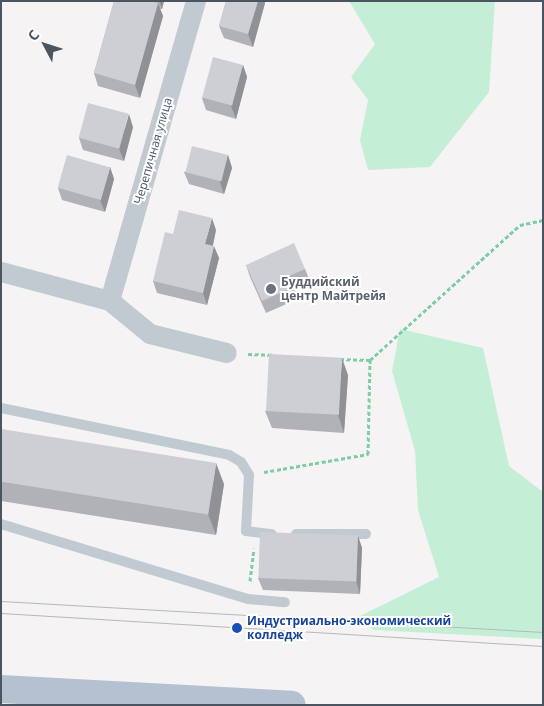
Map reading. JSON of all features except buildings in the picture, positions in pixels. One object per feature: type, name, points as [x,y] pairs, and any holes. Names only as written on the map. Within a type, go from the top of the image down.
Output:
[{"type":"main road","points":[[1,689],[292,705]]},
{"type":"street","name":"Черепичная улица","points":[[110,301],[196,1]]},
{"type":"street","points":[[1,272],[110,301],[150,334],[227,353]]},
{"type":"lane","points":[[1,408],[229,455],[241,462],[249,475],[244,524],[246,530],[256,534],[366,534]]},
{"type":"lane","points":[[1,524],[248,599],[285,602]]},
{"type":"path","points":[[332,358],[370,360],[520,224],[543,220]]},
{"type":"path","points":[[227,353],[275,356]]},
{"type":"path","points":[[249,475],[368,454],[370,360]]},
{"type":"path","points":[[248,599],[256,534]]},
{"type":"green space","points":[[349,1],[495,1],[489,92],[430,167],[368,170],[360,140],[368,100],[351,77],[375,44]]},
{"type":"green space","points":[[400,329],[483,348],[509,466],[543,492],[543,639],[374,630],[356,618],[439,577],[418,510],[415,451],[392,371]]},
{"type":"tram line","points":[[1,601],[543,632]]},
{"type":"tram line","points":[[1,613],[543,646]]},
{"type":"place","name":"Буддийский центр Майтрейя","points":[[271,289]]},
{"type":"place","name":"Индустриально-экономический колледж","points":[[237,628]]}]
